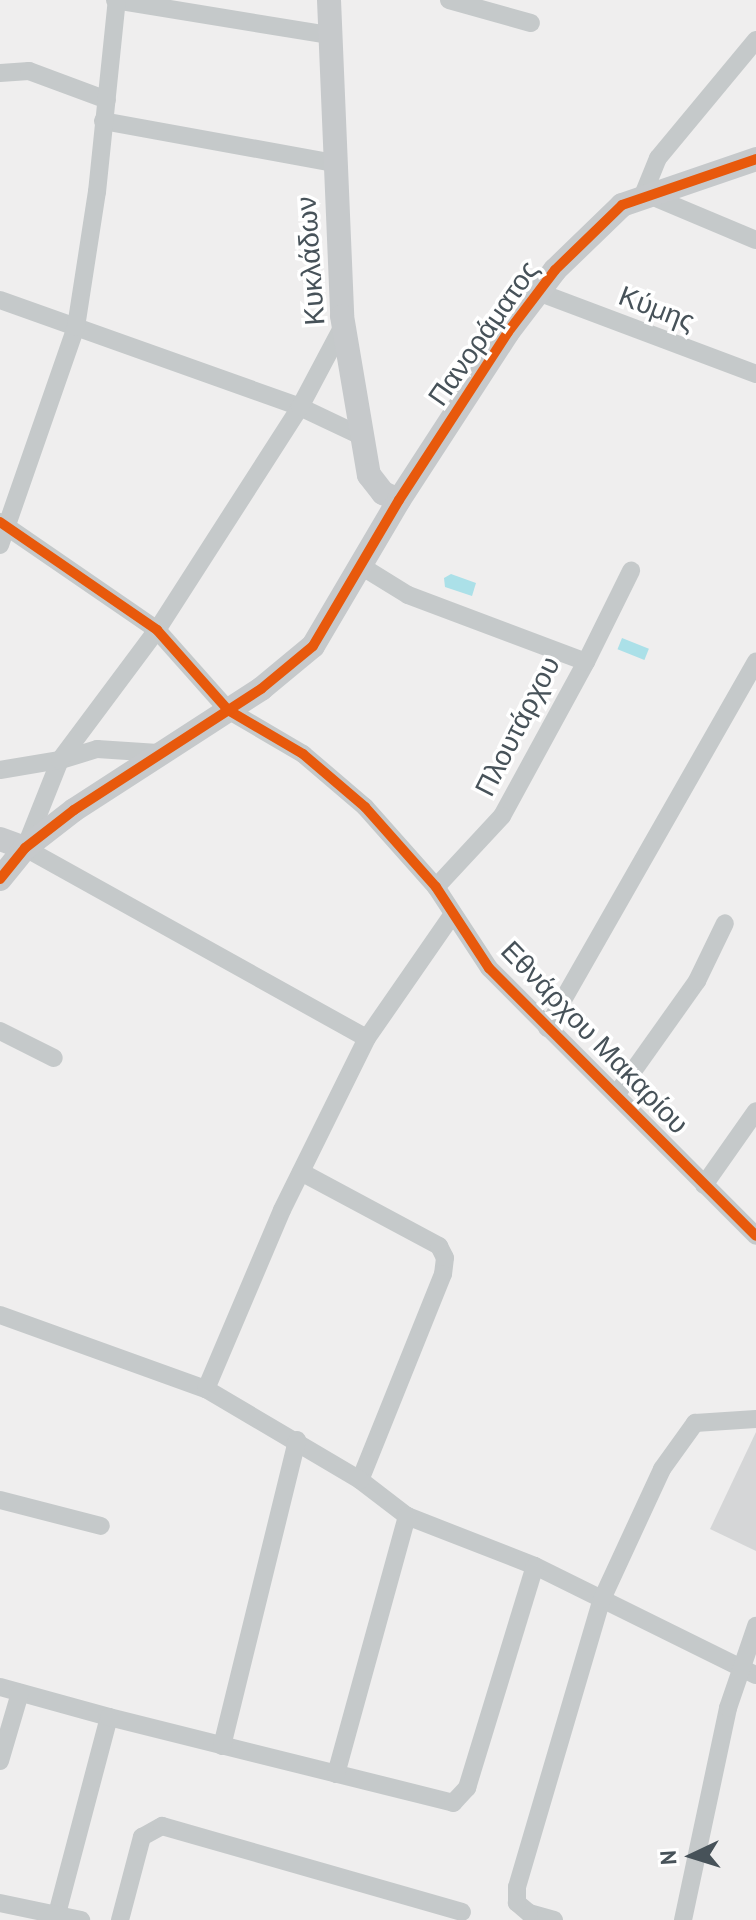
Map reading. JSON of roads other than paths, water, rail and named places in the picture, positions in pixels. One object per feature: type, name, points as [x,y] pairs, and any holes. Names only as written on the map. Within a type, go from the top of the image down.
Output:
[{"type":"street","points":[[0,545],[4,525],[76,327],[107,100],[116,0],[328,35]]},
{"type":"street","name":"Κυκλάδων","points":[[329,0],[333,163],[344,324],[361,436],[375,485],[399,500]]},
{"type":"street","points":[[449,0],[531,23]]},
{"type":"street","points":[[756,40],[658,158],[644,193],[756,240]]},
{"type":"street","points":[[0,73],[29,71],[107,100]]},
{"type":"street","points":[[103,121],[333,163]]},
{"type":"street","name":"Πανοράματος","points":[[0,879],[25,848],[158,753],[290,669],[313,646],[399,500],[538,292],[622,205],[644,193],[756,159]]},
{"type":"street","name":"Κύμης","points":[[538,292],[756,374]]},
{"type":"street","points":[[0,300],[300,407],[361,436]]},
{"type":"street","points":[[25,848],[60,760],[157,630],[300,407],[344,324]]},
{"type":"street","name":"Εθνάρχου Μακαρίου","points":[[4,525],[157,630],[228,710],[303,754],[365,807],[436,887],[489,968],[756,1236]]},
{"type":"street","name":"Πλουτάρχου","points":[[361,566],[408,595],[586,662],[502,816],[436,887]]},
{"type":"street","points":[[586,662],[631,571]]},
{"type":"street","points":[[547,1028],[756,661]]},
{"type":"street","points":[[0,770],[60,760],[97,749],[158,753]]},
{"type":"street","points":[[0,839],[25,848],[367,1038]]},
{"type":"street","points":[[206,1389],[301,1172],[367,1038],[453,914]]},
{"type":"street","points":[[616,1095],[697,981],[725,923]]},
{"type":"street","points":[[0,1031],[54,1058]]},
{"type":"street","points":[[704,1185],[756,1111]]},
{"type":"street","points":[[301,1172],[439,1246],[445,1258],[443,1274],[360,1480]]},
{"type":"street","points":[[0,1315],[206,1389],[297,1440],[360,1480],[407,1516],[535,1566],[747,1673]]},
{"type":"street","points":[[554,1920],[529,1913],[517,1903],[517,1887],[602,1599],[662,1469],[695,1423],[756,1419]]},
{"type":"street","points":[[222,1746],[297,1440]]},
{"type":"street","points":[[0,1500],[101,1526]]},
{"type":"street","points":[[336,1774],[407,1516]]},
{"type":"street","points":[[0,1687],[453,1803],[467,1788],[535,1566]]},
{"type":"street","points":[[683,1920],[747,1673],[756,1626]]},
{"type":"street","points":[[0,1761],[20,1693]]},
{"type":"street","points":[[57,1914],[109,1717]]},
{"type":"street","points":[[120,1920],[142,1837],[162,1826],[462,1912]]},
{"type":"street","points":[[0,1903],[81,1920]]},
{"type":"water","points":[[451,574],[476,583],[472,596],[445,587],[444,578]]},
{"type":"water","points":[[622,638],[649,649],[644,660],[618,649]]}]
